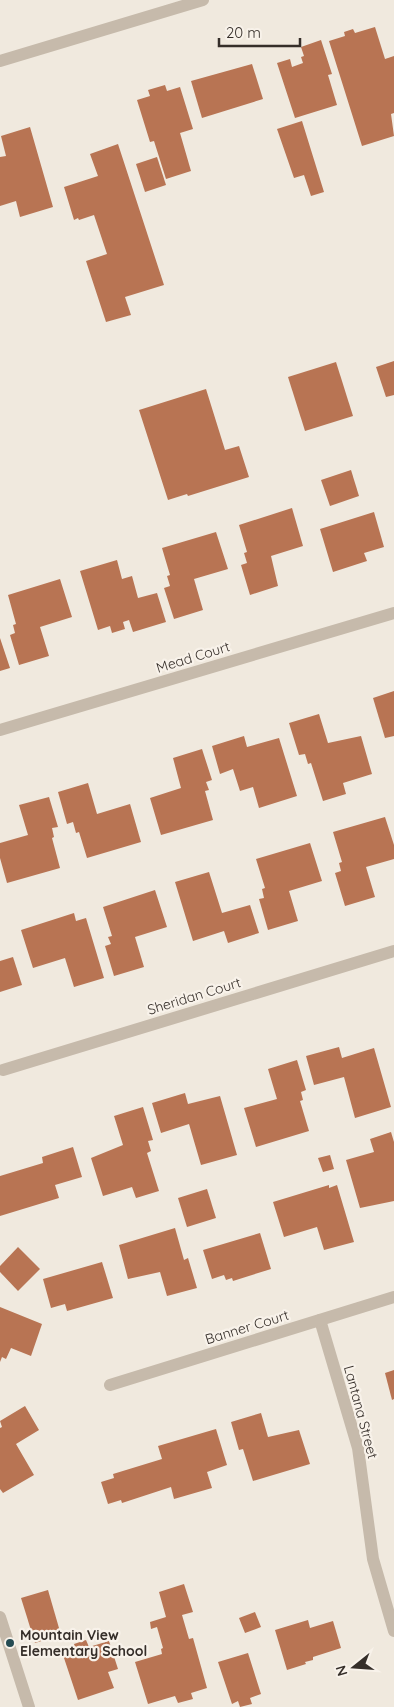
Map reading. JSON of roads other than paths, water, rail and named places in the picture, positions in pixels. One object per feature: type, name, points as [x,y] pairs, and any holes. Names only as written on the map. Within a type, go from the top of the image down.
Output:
[{"type":"street","points":[[0,61],[203,0]]},
{"type":"street","name":"Mead Court","points":[[0,730],[394,613]]},
{"type":"street","name":"Sheridan Court","points":[[3,1070],[394,951]]},
{"type":"street","name":"Banner Court","points":[[110,1385],[394,1296]]},
{"type":"street","name":"Lantana Street","points":[[320,1320],[358,1448],[373,1559],[394,1631]]},
{"type":"street","points":[[0,1617],[28,1707]]},
{"type":"place","name":"Mountain View Elementary School","points":[[10,1643]]}]
